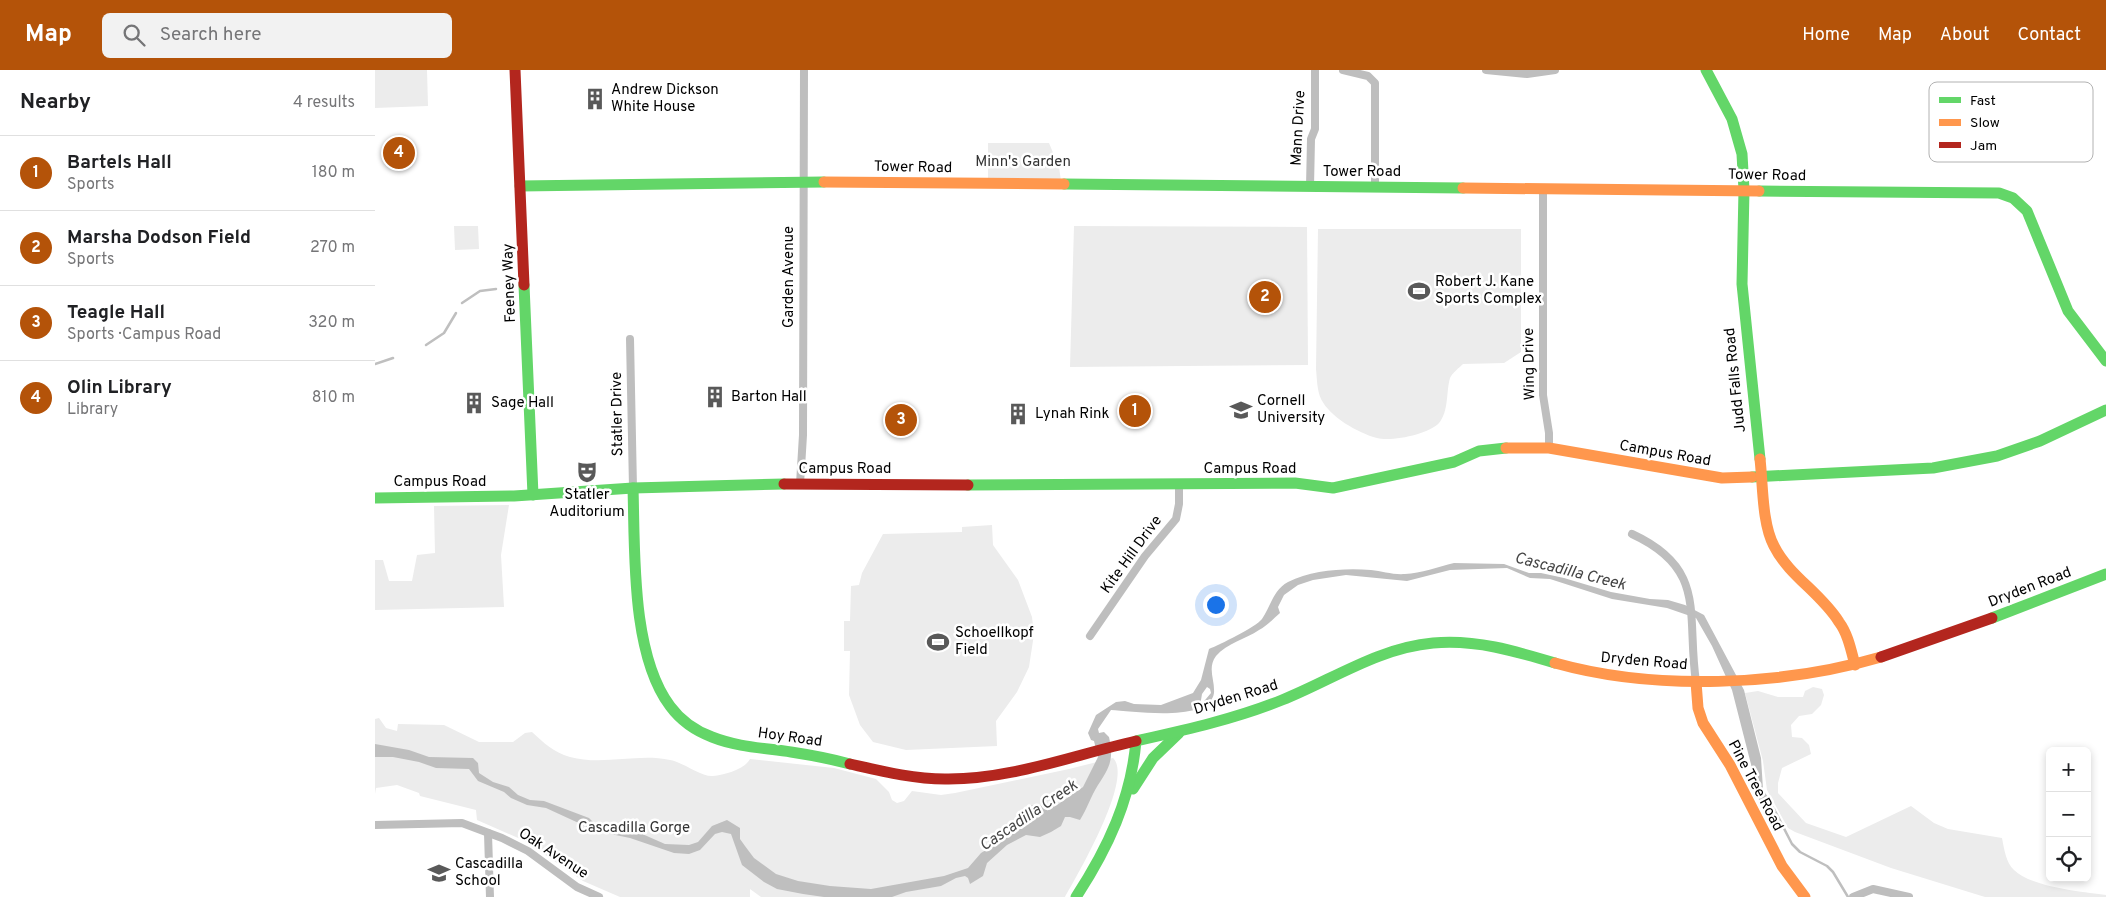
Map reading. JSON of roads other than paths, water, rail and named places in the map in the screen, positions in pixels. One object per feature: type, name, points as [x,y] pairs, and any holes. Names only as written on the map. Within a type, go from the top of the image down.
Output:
[{"type":"street","name":"Feeney Way","points":[[515,70],[533,495]]},
{"type":"street","name":"Garden Avenue","points":[[800,484],[803,435],[804,70]]},
{"type":"street","name":"Mann Drive","points":[[1310,187],[1311,139],[1315,129],[1315,70]]},
{"type":"street","points":[[1343,70],[1371,77],[1376,87],[1375,187]]},
{"type":"street","points":[[1486,70],[1527,74],[1555,70]]},
{"type":"street","name":"Judd Falls Road","points":[[1706,70],[1726,107],[1738,136],[1742,154],[1745,190],[1742,284],[1766,520],[1772,544],[1783,562],[1831,610],[1840,622],[1855,665]]},
{"type":"street","name":"Tower Road","points":[[520,186],[805,183],[1981,192],[2008,195],[2027,210],[2068,311],[2106,361]]},
{"type":"street","name":"Wing Drive","points":[[1543,189],[1543,396],[1549,433],[1549,448]]},
{"type":"street","name":"Statler Drive","points":[[630,339],[633,488]]},
{"type":"street","name":"Campus Road","points":[[375,498],[533,495],[633,488],[800,484],[1295,483],[1336,488],[1454,462],[1484,450],[1518,447],[1549,448],[1722,478],[1907,470],[1954,465],[1997,456],[2020,449],[2106,410]]},
{"type":"street","name":"Kite Hill Drive","points":[[1090,636],[1145,556],[1176,519],[1179,504],[1179,484]]},
{"type":"street","name":"Hoy Road","points":[[633,488],[637,583],[643,635],[648,658],[664,698],[675,713],[689,725],[713,737],[736,744],[795,752],[902,776],[931,779],[962,780],[992,776],[1136,741]]},
{"type":"street","points":[[1632,534],[1667,555],[1685,580],[1689,601],[1696,682]]},
{"type":"street","name":"Dryden Road","points":[[1122,810],[1133,768],[1136,741],[1251,712],[1282,700],[1371,658],[1413,645],[1435,642],[1479,643],[1572,668],[1605,675],[1652,680],[1696,682],[1804,674],[1855,665],[1915,647],[2106,574]]},
{"type":"street","name":"Pine Tree Road","points":[[1696,682],[1698,707],[1705,727],[1731,766],[1762,831],[1779,861],[1805,897]]},
{"type":"street","name":"Dryden Road","points":[[1075,897],[1101,857],[1122,810],[1149,761],[1161,747],[1183,730]]},
{"type":"street","name":"Oak Avenue","points":[[375,825],[462,823],[529,851],[577,887],[590,895],[599,897]]},
{"type":"street","points":[[488,833],[490,897]]},
{"type":"street","points":[[1854,896],[1873,889],[1909,897]]},
{"type":"water","points":[[1454,563],[1504,564],[1529,573],[1541,573],[1564,578],[1611,592],[1650,599],[1668,600],[1685,605],[1704,615],[1744,690],[1761,758],[1763,789],[1776,811],[1774,813],[1767,810],[1757,797],[1755,780],[1732,690],[1712,646],[1696,618],[1667,608],[1612,599],[1550,579],[1530,578],[1507,568],[1450,570],[1407,581],[1346,575],[1313,580],[1298,585],[1284,595],[1278,607],[1280,613],[1270,622],[1254,633],[1231,644],[1216,656],[1212,665],[1214,693],[1209,702],[1199,708],[1185,712],[1152,713],[1111,710],[1098,729],[1099,733],[1104,732],[1109,737],[1110,762],[1080,820],[1065,817],[1061,826],[1051,832],[1040,837],[1026,835],[1007,845],[987,863],[983,876],[970,884],[965,876],[956,878],[941,886],[906,892],[892,897],[824,897],[777,889],[764,882],[742,865],[731,834],[722,832],[715,834],[700,850],[689,854],[674,853],[630,838],[596,831],[546,808],[527,805],[511,798],[504,792],[478,781],[469,769],[436,768],[419,762],[393,757],[375,757],[375,744],[409,750],[429,757],[473,758],[478,763],[479,773],[493,782],[509,787],[518,795],[530,800],[544,801],[589,818],[597,826],[640,833],[665,844],[689,845],[698,842],[712,826],[727,820],[740,828],[740,839],[754,858],[776,874],[798,881],[871,889],[944,876],[968,868],[981,853],[1014,833],[1026,816],[1027,808],[1030,806],[1039,805],[1047,808],[1057,805],[1083,787],[1098,757],[1094,741],[1091,740],[1088,733],[1096,715],[1116,702],[1125,701],[1134,704],[1161,705],[1193,693],[1201,680],[1209,649],[1237,636],[1262,619],[1283,585],[1297,578],[1318,572],[1361,569],[1405,574]],"holes":[[[1207,687],[1211,693],[1200,706],[1202,694]]]},
{"type":"waterway","points":[[462,303],[480,291],[496,289]]},
{"type":"waterway","points":[[426,345],[444,333],[456,313]]},
{"type":"waterway","points":[[375,364],[393,358]]},
{"type":"waterway","name":"Cascadilla Creek","points":[[1774,809],[1792,844],[1800,852],[1827,866],[1833,872],[1848,897]]},
{"type":"place","name":"Andrew Dickson White House","points":[[595,99]]},
{"type":"place","name":"Olin Library","points":[[399,153]]},
{"type":"place","name":"Robert J. Kane Sports Complex","points":[[1419,291]]},
{"type":"place","name":"Marsha Dodson Field","points":[[1265,297]]},
{"type":"place","name":"Barton Hall","points":[[715,397]]},
{"type":"place","name":"Sage Hall","points":[[474,403]]},
{"type":"place","name":"Cornell University","points":[[1241,410]]},
{"type":"place","name":"Bartels Hall","points":[[1135,411]]},
{"type":"place","name":"Lynah Rink","points":[[1018,414]]},
{"type":"place","name":"Teagle Hall","points":[[901,420]]},
{"type":"place","name":"Statler Auditorium","points":[[587,472]]},
{"type":"place","name":"Schoellkopf Field","points":[[938,642]]},
{"type":"place","name":"Cascadilla School","points":[[439,873]]},
{"type":"park label","name":"Minn's Garden","points":[[1023,162]]},
{"type":"park label","name":"Cascadilla Gorge","points":[[634,828]]}]
